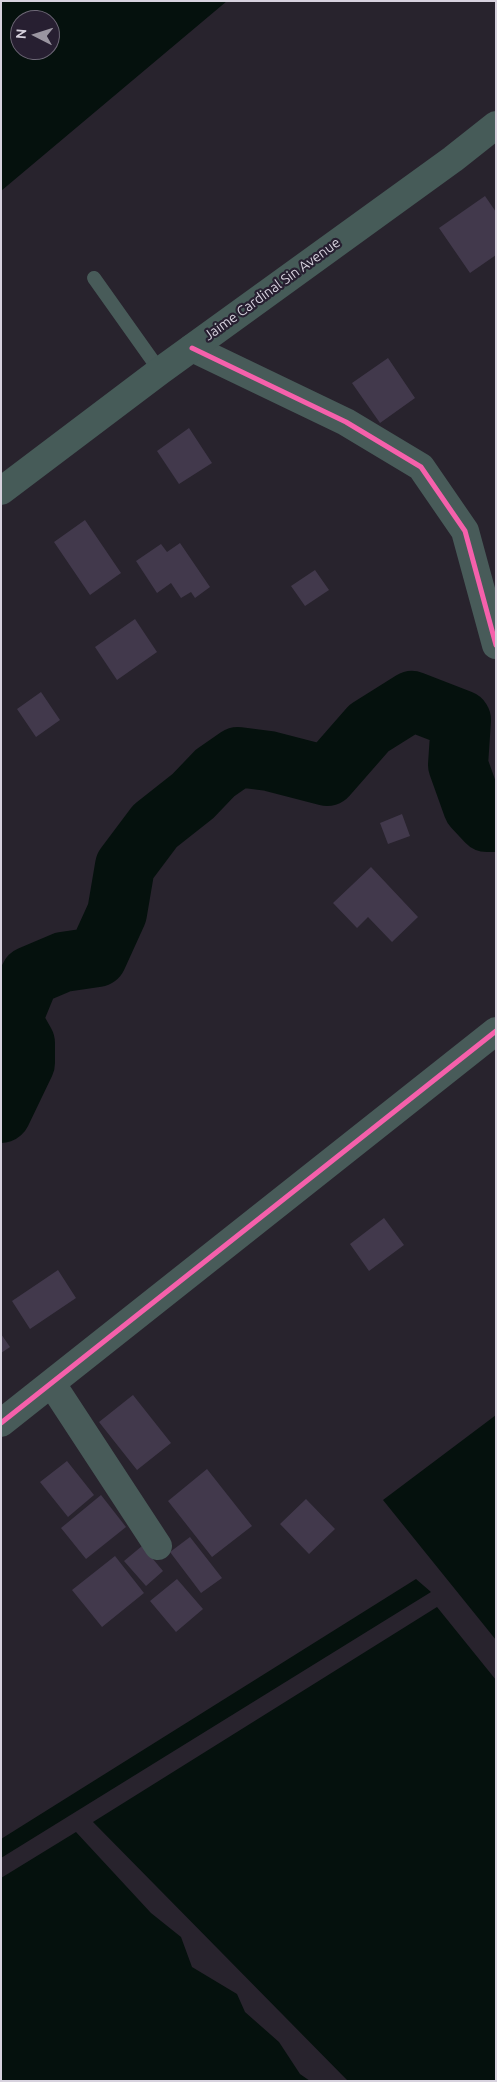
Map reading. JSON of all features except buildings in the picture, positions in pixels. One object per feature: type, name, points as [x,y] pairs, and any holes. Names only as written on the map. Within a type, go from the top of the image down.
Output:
[{"type":"main road","name":"Jaime Cardinal Sin Avenue","points":[[1,491],[160,371],[453,159],[496,125]]},
{"type":"street","points":[[192,348],[346,422],[420,467],[465,531],[496,645]]},
{"type":"street","points":[[1,1423],[495,1032]]},
{"type":"street","points":[[52,1384],[158,1546]]},
{"type":"lane","points":[[94,278],[160,371]]},
{"type":"shaded area","points":[[1,1],[227,1],[1,191]]},
{"type":"shaded area","points":[[496,1415],[496,1640],[383,1500]]},
{"type":"shaded area","points":[[416,1579],[431,1592],[1,1858],[1,1839]]},
{"type":"shaded area","points":[[437,1607],[496,1680],[496,2081],[348,2081],[93,1822]]},
{"type":"shaded area","points":[[76,1832],[151,1913],[181,1937],[192,1967],[237,1994],[245,2012],[279,2042],[300,2074],[310,2081],[1,2081],[1,1878]]},
{"type":"waterway","points":[[1,1113],[25,1063],[25,1043],[12,1020],[30,976],[63,962],[97,957],[117,913],[125,866],[155,826],[193,796],[215,773],[238,757],[269,761],[327,776],[369,728],[412,701],[461,720],[458,765],[473,807],[487,822],[496,822]]},
{"type":"cycle path","points":[[192,348],[346,422],[421,467],[465,531],[496,645]]},
{"type":"cycle path","points":[[1,1423],[496,1031]]}]
